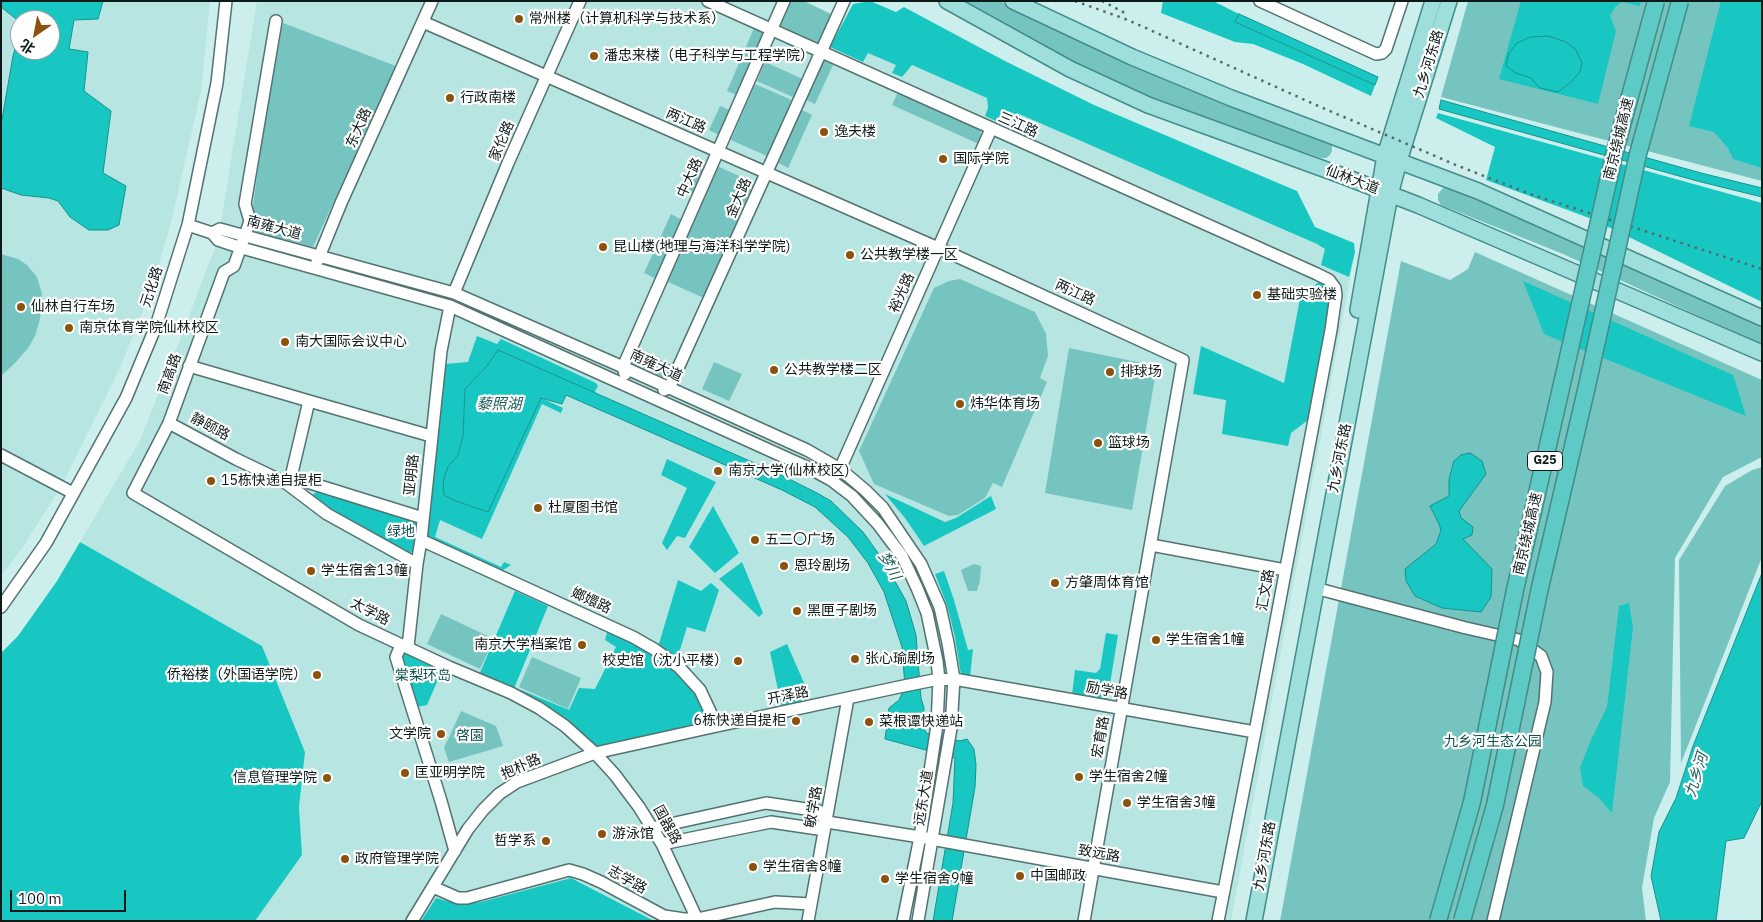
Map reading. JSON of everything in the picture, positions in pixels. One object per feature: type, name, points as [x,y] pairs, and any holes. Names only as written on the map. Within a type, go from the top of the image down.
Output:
[{"type":"highway","name":"南京绕城高速","points":[[1438,921],[1472,802],[1516,590],[1614,151],[1656,1]]},
{"type":"highway","name":"南京绕城高速","points":[[1462,921],[1495,805],[1539,592],[1638,154],[1680,1]]},
{"type":"main road","name":"仙林大道","points":[[947,1],[1070,69],[1148,105],[1384,192],[1762,353]]},
{"type":"main road","points":[[1013,1],[1187,80],[1478,191],[1762,318]]},
{"type":"main road","name":"九乡河东路","points":[[1245,921],[1384,192],[1433,1]]},
{"type":"main road","name":"九乡河东路","points":[[1392,158],[1449,1]]},
{"type":"main road","name":"九乡河东路","points":[[1254,921],[1315,588],[1384,192]]},
{"type":"street","name":"元化路","points":[[1,607],[46,543],[126,398],[156,326],[188,225],[217,83],[226,1]]},
{"type":"street","name":"东大路","points":[[314,268],[432,1]]},
{"type":"street","name":"家伦路","points":[[454,293],[508,163],[580,1]]},
{"type":"street","name":"三江路","points":[[708,1],[1317,274]]},
{"type":"street","name":"中大路","points":[[618,381],[624,379],[623,367],[784,1]]},
{"type":"street","name":"金大路","points":[[662,401],[659,394],[661,391],[669,388],[844,1]]},
{"type":"street","points":[[1260,1],[1376,54],[1382,53],[1386,49],[1402,1]]},
{"type":"street","name":"南高路","points":[[133,493],[169,423],[224,272],[234,266],[246,236],[250,221],[245,204],[276,20]]},
{"type":"street","name":"两江路","points":[[423,22],[954,254],[1183,360],[1154,525]]},
{"type":"street","name":"裕光路","points":[[831,480],[840,469],[991,129]]},
{"type":"street","points":[[188,225],[217,234]]},
{"type":"street","name":"南雍大道","points":[[217,234],[246,236],[454,293],[807,450],[840,469],[883,508],[921,564],[940,607],[954,679]]},
{"type":"street","name":"南雍大道","points":[[217,234],[242,248],[450,306],[811,469],[831,480],[852,496],[878,524],[902,556],[927,613],[938,661],[937,680]]},
{"type":"street","name":"汇文路","points":[[1218,921],[1336,295],[1335,288],[1329,280],[1317,274]]},
{"type":"street","name":"亚明路","points":[[450,306],[441,351],[421,540],[405,646],[396,657],[455,851]]},
{"type":"street","points":[[189,366],[431,436]]},
{"type":"street","points":[[289,480],[309,401]]},
{"type":"street","name":"静颐路","points":[[169,423],[236,459],[289,480]]},
{"type":"street","points":[[1,455],[73,494]]},
{"type":"street","points":[[289,480],[423,518]]},
{"type":"street","points":[[289,480],[327,514],[417,564]]},
{"type":"street","name":"太学路","points":[[133,493],[360,625],[449,667],[504,690],[539,708],[565,726],[595,753]]},
{"type":"street","name":"宏育路","points":[[1084,921],[1154,525]]},
{"type":"street","name":"嫏嬛路","points":[[421,540],[633,637],[654,649],[678,667],[700,690],[717,726]]},
{"type":"street","points":[[1150,545],[1285,570]]},
{"type":"street","points":[[909,570],[921,564]]},
{"type":"street","points":[[1315,588],[1519,640],[1541,656],[1547,672],[1544,702],[1493,921]]},
{"type":"street","name":"励学路","points":[[937,680],[954,679],[1255,732]]},
{"type":"street","name":"远东大道","points":[[918,921],[938,840],[945,762],[951,728],[954,679]]},
{"type":"street","name":"开泽路","points":[[595,753],[937,680]]},
{"type":"street","name":"远东大道","points":[[903,921],[920,837],[937,725],[937,680]]},
{"type":"street","name":"敏学路","points":[[808,921],[848,698]]},
{"type":"street","name":"国器路","points":[[595,753],[615,775],[639,807],[662,844],[698,920]]},
{"type":"street","name":"抱朴路","points":[[412,921],[482,810],[517,782],[595,753]]},
{"type":"street","points":[[652,828],[766,803],[819,811],[827,822],[818,829],[771,822],[662,844]]},
{"type":"street","name":"致远路","points":[[827,822],[938,840],[1223,892]]},
{"type":"street","name":"志学路","points":[[433,887],[458,898],[466,898],[568,870],[601,882],[664,916],[684,919],[698,920],[775,902],[811,904]]},
{"type":"shaded area","name":"南京体育学院仙林校区","points":[[1,1],[210,1],[201,91],[171,223],[152,288],[120,368],[62,485],[23,547],[1,576]]},
{"type":"shaded area","name":"南京大学(仙林校区)","points":[[257,1],[775,1],[827,23],[842,26],[1355,252],[1231,921],[255,921],[302,855],[299,807],[305,752],[262,646],[80,542],[139,442],[218,240]]},
{"type":"green space","points":[[791,1],[804,1],[831,14],[817,46],[779,29]]},
{"type":"green space","points":[[870,1],[896,12],[904,7],[1003,60],[1094,105],[1297,191],[1315,227],[1354,243],[1355,252],[1349,277],[1321,265],[1325,249],[1317,244],[1017,113],[1007,126],[985,116],[988,108],[987,98],[912,65],[902,77],[892,73],[896,65],[868,53],[863,62],[830,47],[853,4]]},
{"type":"green space","points":[[958,1],[1000,1],[1066,34],[1332,143],[1332,151],[1326,158],[1321,158],[1276,143],[1245,136],[1172,108],[1073,63]]},
{"type":"green space","points":[[1163,1],[1213,1],[1239,14],[1235,22],[1375,85],[1371,96],[1303,64],[1253,44],[1235,42],[1161,13]]},
{"type":"green space","points":[[1468,1],[1762,1],[1762,181],[1441,97]]},
{"type":"green space","points":[[1521,1],[1641,1],[1640,6],[1622,2],[1615,7],[1610,16],[1616,31],[1598,104],[1499,79]]},
{"type":"green space","points":[[1721,1],[1762,1],[1762,168],[1733,159],[1728,148],[1714,132],[1689,126]]},
{"type":"green space","points":[[283,23],[396,66],[313,247],[255,232],[253,205],[266,111]]},
{"type":"green space","points":[[754,28],[766,33],[739,96],[727,91]]},
{"type":"green space","points":[[822,60],[833,65],[815,104],[804,99]]},
{"type":"green space","points":[[765,62],[803,79],[795,98],[757,81]]},
{"type":"green space","points":[[755,84],[794,101],[769,157],[731,140]]},
{"type":"green space","points":[[898,92],[979,128],[981,133],[979,144],[892,105]]},
{"type":"green space","points":[[720,106],[732,111],[721,136],[709,130]]},
{"type":"green space","points":[[800,109],[812,115],[788,168],[777,162]]},
{"type":"green space","points":[[1438,113],[1762,203],[1762,302],[1592,219],[1486,180],[1495,147],[1436,118]]},
{"type":"green space","points":[[695,163],[707,168],[694,196],[683,191]]},
{"type":"green space","points":[[717,166],[755,183],[704,298],[666,281]]},
{"type":"green space","points":[[1448,187],[1570,237],[1762,326],[1762,345],[1563,254],[1441,205],[1438,200],[1438,194],[1442,189]]},
{"type":"green space","points":[[671,214],[684,221],[657,279],[644,273]]},
{"type":"green space","name":"九乡河生态公园","points":[[1475,252],[1762,380],[1762,457],[1723,477],[1675,558],[1670,782],[1654,818],[1642,888],[1646,921],[1280,921],[1401,261],[1450,280],[1468,269]]},
{"type":"green space","name":"仙林自行车场","points":[[1,254],[18,259],[27,265],[37,277],[42,294],[40,319],[35,336],[28,348],[1,376]]},
{"type":"green space","name":"炜华体育场","points":[[960,279],[1035,312],[1046,334],[1048,356],[1040,378],[1047,382],[1002,487],[993,483],[985,498],[958,515],[949,516],[874,484],[859,451],[934,288],[949,281]]},
{"type":"green space","points":[[1320,280],[1332,291],[1332,299],[1308,420],[1291,433],[1288,446],[1222,434],[1226,400],[1193,394],[1201,346],[1284,383],[1302,288],[1312,289]]},
{"type":"green space","points":[[1523,281],[1733,375],[1746,416],[1544,334]]},
{"type":"green space","points":[[477,336],[497,344],[501,339],[596,383],[598,386],[594,393],[498,350],[487,366],[465,389],[463,436],[458,455],[448,467],[444,495],[488,512],[541,398],[563,408],[561,413],[542,404],[482,539],[440,520],[435,537],[501,567],[504,562],[511,565],[500,572],[425,538],[445,364],[468,362]]},
{"type":"green space","name":"篮球场","points":[[1069,348],[1157,366],[1132,510],[1045,493]]},
{"type":"green space","points":[[637,349],[652,356],[646,370],[631,363]]},
{"type":"green space","points":[[658,359],[674,366],[667,379],[652,372]]},
{"type":"green space","points":[[714,362],[742,374],[729,401],[702,389]]},
{"type":"green space","points":[[667,459],[716,482],[685,538],[677,536],[667,550],[662,543],[687,488],[661,475]]},
{"type":"green space","points":[[1762,467],[1762,557],[1681,763],[1679,560],[1725,486],[1752,470]]},
{"type":"green space","name":"绿地","points":[[318,491],[417,521],[414,551],[407,554],[323,506],[312,495]]},
{"type":"green space","points":[[885,494],[945,522],[956,518],[991,496],[996,509],[924,546],[905,518]]},
{"type":"green space","points":[[713,506],[739,553],[715,573],[689,547]]},
{"type":"green space","points":[[80,542],[262,646],[305,752],[299,807],[302,855],[255,921],[1,921],[1,653],[18,636],[57,581]]},
{"type":"green space","points":[[742,562],[763,613],[759,617],[719,579]]},
{"type":"green space","points":[[974,564],[981,566],[980,580],[977,591],[968,591],[961,570]]},
{"type":"green space","points":[[944,571],[968,650],[973,649],[970,677],[961,675],[955,637],[947,605],[935,574]]},
{"type":"green space","points":[[678,580],[701,591],[711,583],[719,590],[705,632],[687,627],[679,653],[688,657],[685,669],[658,647]]},
{"type":"green space","points":[[515,591],[548,606],[513,691],[479,675]]},
{"type":"green space","points":[[1629,603],[1633,627],[1612,813],[1599,798],[1583,786],[1580,768],[1607,707],[1619,606]]},
{"type":"green space","points":[[441,614],[494,639],[480,669],[427,644]]},
{"type":"green space","points":[[608,629],[665,661],[672,670],[683,678],[705,709],[708,718],[706,722],[595,748],[520,693],[521,690],[569,710],[579,688],[595,689],[616,647],[605,640]]},
{"type":"green space","points":[[1106,633],[1118,635],[1107,702],[1072,695],[1075,670],[1096,673],[1100,669]]},
{"type":"green space","points":[[787,644],[812,701],[782,709],[770,652]]},
{"type":"green space","name":"棠梨环岛","points":[[407,651],[443,668],[427,705],[417,707],[401,658]]},
{"type":"green space","points":[[532,657],[581,678],[568,709],[519,687]]},
{"type":"green space","name":"啓園","points":[[461,711],[496,726],[503,746],[449,762],[444,748]]},
{"type":"green space","points":[[571,878],[654,921],[421,921],[436,898],[458,904],[481,902]]},
{"type":"water","points":[[1,1],[103,1],[98,19],[74,20],[69,49],[88,52],[84,91],[111,111],[103,173],[126,186],[119,225],[108,230],[89,230],[70,217],[58,201],[49,198],[21,195],[1,188],[1,125],[12,60],[60,60],[60,10],[10,10],[10,14],[1,7]]},
{"type":"water","points":[[1239,14],[1378,77],[1375,85],[1235,22]]},
{"type":"water","points":[[1548,36],[1566,42],[1576,50],[1582,63],[1580,72],[1558,92],[1540,88],[1531,78],[1516,73],[1506,66],[1509,53],[1517,43],[1530,37]]},
{"type":"water","points":[[1441,100],[1701,173],[1762,188],[1762,197],[1697,181],[1439,109]]},
{"type":"water","name":"藜照湖","points":[[498,350],[777,473],[831,501],[863,532],[883,560],[906,601],[916,635],[921,698],[924,708],[923,724],[926,733],[960,741],[967,739],[974,749],[976,765],[975,787],[952,921],[933,921],[953,803],[955,758],[885,739],[889,708],[899,700],[905,687],[902,647],[884,592],[868,563],[848,537],[815,507],[782,490],[566,395],[562,404],[541,398],[488,512],[453,500],[444,495],[444,478],[448,467],[458,455],[463,436],[465,389],[487,366]]},
{"type":"water","points":[[1470,453],[1482,461],[1486,474],[1459,511],[1461,518],[1473,527],[1472,535],[1463,539],[1492,569],[1491,597],[1481,612],[1442,608],[1415,596],[1406,581],[1405,569],[1436,544],[1441,530],[1430,506],[1449,496],[1449,479],[1454,461],[1461,455]]},
{"type":"water","name":"九乡河","points":[[1762,573],[1762,801],[1744,838],[1726,841],[1716,921],[1661,921],[1651,876],[1659,832],[1676,798],[1693,746]]},
{"type":"railway","points":[[1075,1],[1128,20],[1316,105],[1456,165],[1530,194],[1762,269]]},
{"type":"railway","points":[[1102,1],[1125,13]]},
{"type":"place","name":"常州楼（计算机科学与技术系）","points":[[519,19]]},
{"type":"place","name":"潘忠来楼（电子科学与工程学院）","points":[[594,56]]},
{"type":"place","name":"行政南楼","points":[[450,98]]},
{"type":"place","name":"逸夫楼","points":[[824,132]]},
{"type":"place","name":"国际学院","points":[[943,159]]},
{"type":"place","name":"昆山楼(地理与海洋科学学院)","points":[[603,247]]},
{"type":"place","name":"公共教学楼一区","points":[[850,255]]},
{"type":"place","name":"基础实验楼","points":[[1257,295]]},
{"type":"place","name":"仙林自行车场","points":[[21,307]]},
{"type":"place","name":"南京体育学院仙林校区","points":[[69,328]]},
{"type":"place","name":"南大国际会议中心","points":[[285,342]]},
{"type":"place","name":"公共教学楼二区","points":[[774,370]]},
{"type":"place","name":"排球场","points":[[1110,372]]},
{"type":"place","name":"炜华体育场","points":[[960,404]]},
{"type":"place","name":"篮球场","points":[[1098,443]]},
{"type":"place","name":"南京大学(仙林校区)","points":[[718,471]]},
{"type":"place","name":"15栋快递自提柜","points":[[211,481]]},
{"type":"place","name":"杜厦图书馆","points":[[538,508]]},
{"type":"place","name":"五二〇广场","points":[[755,540]]},
{"type":"place","name":"恩玲剧场","points":[[784,566]]},
{"type":"place","name":"学生宿舍13幢","points":[[311,571]]},
{"type":"place","name":"方肇周体育馆","points":[[1055,583]]},
{"type":"place","name":"黑匣子剧场","points":[[797,611]]},
{"type":"place","name":"学生宿舍1幢","points":[[1156,640]]},
{"type":"place","name":"南京大学档案馆","points":[[582,645]]},
{"type":"place","name":"张心瑜剧场","points":[[855,659]]},
{"type":"place","name":"校史馆（沈小平楼）","points":[[738,661]]},
{"type":"place","name":"侨裕楼（外国语学院）","points":[[317,675]]},
{"type":"place","name":"6栋快递自提柜","points":[[796,721]]},
{"type":"place","name":"菜根谭快递站","points":[[869,722]]},
{"type":"place","name":"文学院","points":[[441,734]]},
{"type":"place","name":"匡亚明学院","points":[[405,773]]},
{"type":"place","name":"学生宿舍2幢","points":[[1079,777]]},
{"type":"place","name":"信息管理学院","points":[[327,778]]},
{"type":"place","name":"学生宿舍3幢","points":[[1127,803]]},
{"type":"place","name":"游泳馆","points":[[602,834]]},
{"type":"place","name":"哲学系","points":[[546,841]]},
{"type":"place","name":"政府管理学院","points":[[345,859]]},
{"type":"place","name":"学生宿舍8幢","points":[[753,867]]},
{"type":"place","name":"中国邮政","points":[[1020,876]]},
{"type":"place","name":"学生宿舍9幢","points":[[885,879]]},
{"type":"water label","name":"梦川","points":[[889,566]]}]
